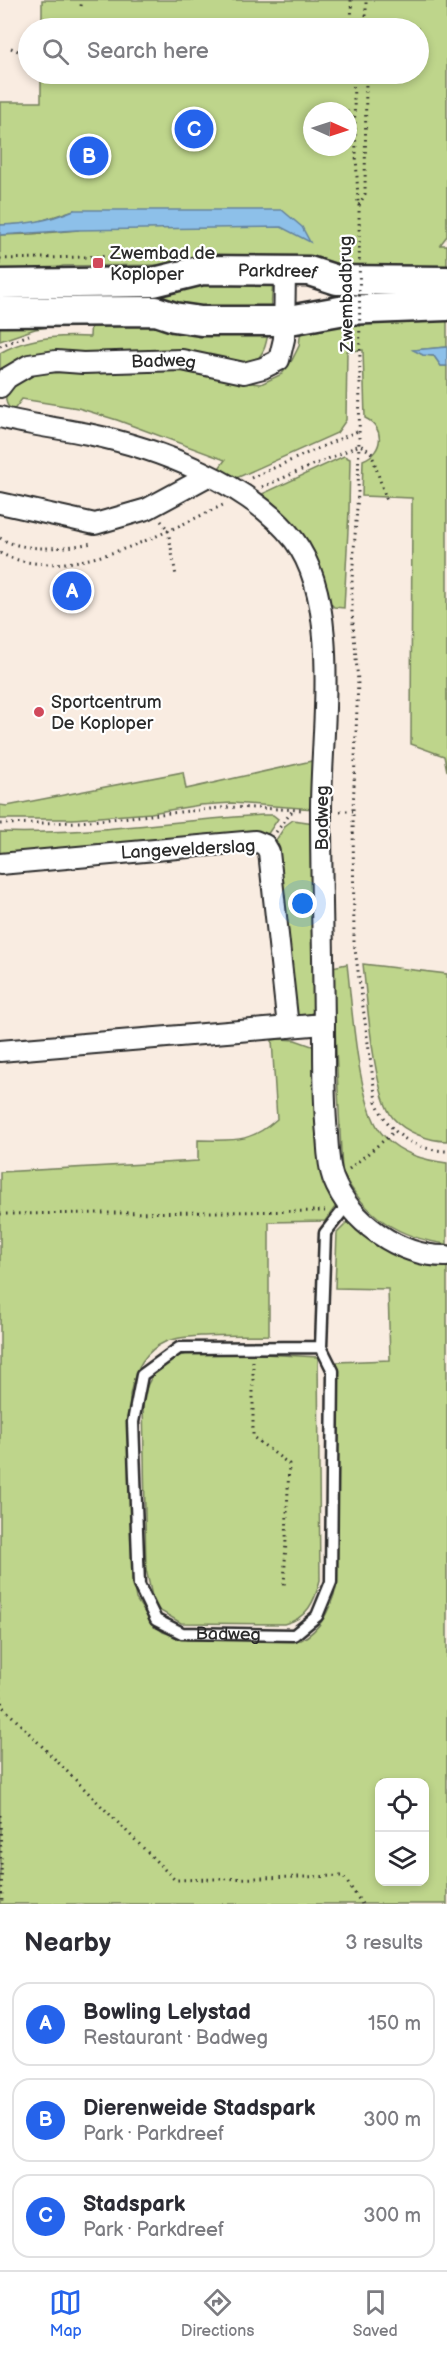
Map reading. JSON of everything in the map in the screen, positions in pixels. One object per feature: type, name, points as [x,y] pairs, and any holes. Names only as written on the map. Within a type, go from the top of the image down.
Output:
[{"type":"street","name":"Parkdreef","points":[[0,284],[154,282],[203,270],[309,271],[337,280],[447,281]]},
{"type":"street","name":"Badweg","points":[[0,387],[7,378],[29,365],[56,361],[83,363],[182,360],[244,373],[263,368],[279,360],[284,339],[285,271]]},
{"type":"street","points":[[0,312],[156,311],[174,317],[201,321],[284,321],[345,310],[447,306]]},
{"type":"street","name":"Badweg","points":[[0,417],[91,434],[180,463],[232,487],[273,517],[295,542],[312,574],[319,604],[327,699],[321,812],[324,1099],[329,1164],[345,1208],[372,1229],[408,1249],[436,1256],[447,1256]]},
{"type":"street","points":[[0,503],[95,524],[147,509],[208,476]]},
{"type":"street","name":"Langevelderslag","points":[[0,864],[255,841],[265,845],[269,852],[288,1027]]},
{"type":"street","points":[[0,1051],[324,1024]]},
{"type":"lane","name":"Badweg","points":[[321,1347],[179,1348],[142,1375],[133,1422],[139,1585],[156,1620],[182,1633],[294,1635],[317,1616],[331,1582],[333,1371],[321,1347],[325,1233],[345,1208]]},
{"type":"path","points":[[81,6],[82,0]]},
{"type":"path","points":[[351,0],[352,18]]},
{"type":"path","points":[[366,0],[366,18]]},
{"type":"path","points":[[11,48],[18,51]]},
{"type":"path","points":[[353,84],[358,205]]},
{"type":"path","points":[[358,205],[364,194],[366,84]]},
{"type":"path","name":"Zwembadbrug","points":[[358,205],[360,383]]},
{"type":"path","points":[[0,259],[125,256]]},
{"type":"path","name":"Badweg","points":[[360,383],[360,445],[352,579],[352,613],[358,681],[353,811],[354,942],[376,1101],[382,1118],[394,1132]]},
{"type":"path","points":[[0,553],[13,559],[52,564],[84,559],[126,548],[360,445],[371,452],[387,502]]},
{"type":"path","points":[[159,518],[168,530],[176,576]]},
{"type":"path","points":[[0,824],[80,822],[230,807],[321,812],[353,811]]},
{"type":"path","points":[[265,845],[293,810]]},
{"type":"path","points":[[334,1180],[394,1132],[414,1145],[447,1151]]},
{"type":"path","points":[[0,1214],[345,1208]]},
{"type":"path","points":[[253,1358],[253,1437],[289,1464],[284,1588]]},
{"type":"path","points":[[0,1690],[2,1706],[175,1880],[343,1876],[362,1904]]},
{"type":"path","points":[[0,1815],[2,1904]]},
{"type":"green space","points":[[42,0],[447,0],[447,236],[440,245],[447,245],[447,275],[304,264],[63,266],[39,273],[0,277],[0,235],[78,230],[74,210],[31,224],[0,225],[0,102],[41,102],[41,84],[429,84],[429,18],[42,18]]},
{"type":"green space","points":[[273,278],[271,311],[91,307],[91,288]]},
{"type":"green space","points":[[447,311],[447,347],[414,350],[423,355],[434,356],[441,366],[447,366],[447,771],[444,756],[411,744],[412,498],[362,496],[363,460],[375,451],[379,439],[376,427],[365,418],[363,350],[347,351],[346,420],[337,433],[232,480],[217,471],[225,460],[117,420],[78,408],[22,399],[13,411],[8,406],[6,398],[8,388],[36,374],[160,366],[215,372],[241,382],[261,384],[282,374],[292,360],[299,346],[301,328]]},
{"type":"green space","points":[[0,319],[61,325],[35,329],[0,341]]},
{"type":"green space","points":[[91,319],[269,328],[264,349],[251,365],[168,351],[0,377],[0,353],[32,340],[67,336],[90,337]]},
{"type":"green space","points":[[344,456],[350,459],[344,608],[334,607],[328,601],[319,571],[295,527],[273,504],[260,495]]},
{"type":"green space","points":[[316,760],[314,809],[232,803],[200,805],[151,813],[73,819],[0,819],[0,805],[7,806],[183,772],[186,789]]},
{"type":"green space","points":[[273,815],[278,819],[265,838],[0,858],[0,832],[99,829]]},
{"type":"green space","points":[[293,820],[314,823],[316,1011],[301,1018],[294,1016],[272,846],[286,825]]},
{"type":"green space","points":[[347,964],[357,1055],[368,1104],[376,1124],[385,1137],[398,1148],[413,1155],[447,1163],[447,1244],[413,1236],[385,1222],[361,1201],[342,1172],[332,967]]},
{"type":"green space","points":[[363,964],[447,974],[447,1141],[425,1137],[411,1131],[393,1118],[386,1106],[380,1089],[372,1045]]},
{"type":"green space","points":[[272,1040],[295,1040],[315,1047],[338,1203],[325,1221],[269,1222],[269,1335],[200,1336],[174,1339],[151,1351],[137,1371],[130,1395],[133,1581],[136,1599],[151,1622],[163,1632],[187,1640],[301,1640],[319,1625],[336,1589],[337,1362],[390,1360],[388,1289],[335,1288],[337,1233],[351,1219],[447,1260],[447,1904],[0,1904],[0,1172],[198,1161],[198,1140],[249,1137],[277,1119]]},
{"type":"green space","points":[[187,1354],[318,1357],[320,1580],[309,1608],[292,1622],[284,1624],[181,1623],[159,1610],[153,1601],[146,1569],[143,1402],[148,1385],[157,1370],[170,1360]]},
{"type":"water","points":[[74,210],[282,210],[302,227],[310,242],[281,227],[76,230],[0,235],[0,225],[38,221]]},
{"type":"water","points":[[447,347],[447,366],[441,366],[434,356],[423,355],[413,350]]},
{"type":"place","name":"Stadspark","points":[[194,129]]},
{"type":"place","name":"Dierenweide Stadspark","points":[[89,156]]},
{"type":"place","name":"Zwembad de Koploper","points":[[98,263]]},
{"type":"place","name":"Bowling Lelystad","points":[[72,591]]},
{"type":"place","name":"Sportcentrum De Koploper","points":[[39,712]]}]
